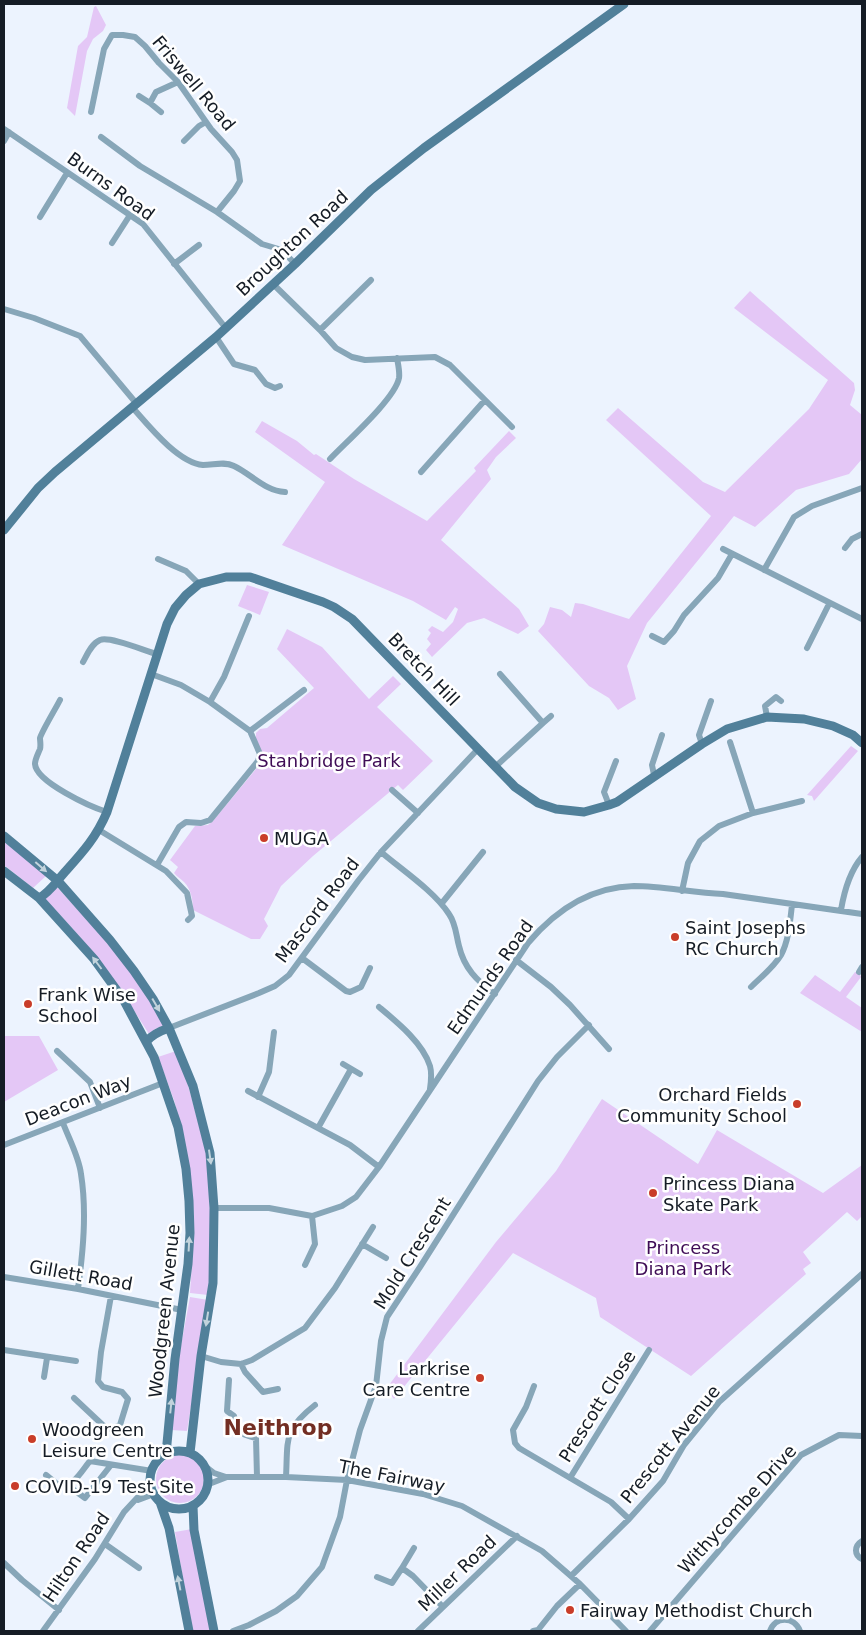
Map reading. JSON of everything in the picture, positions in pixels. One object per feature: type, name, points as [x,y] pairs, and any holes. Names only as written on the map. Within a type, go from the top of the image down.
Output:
[{"type":"street","name":"Broughton Road","points":[[4,530],[38,488],[216,337],[371,190],[424,148],[624,4]]},
{"type":"street","name":"Friswell Road","points":[[91,112],[104,49],[112,35],[135,37],[178,82],[206,122],[237,160],[240,180],[234,191],[217,212]]},
{"type":"street","points":[[150,103],[156,92],[178,82]]},
{"type":"street","points":[[140,96],[161,112]]},
{"type":"street","points":[[184,141],[199,126],[206,122]]},
{"type":"street","points":[[4,142],[7,131]]},
{"type":"street","name":"Burns Road","points":[[7,131],[143,224],[225,328]]},
{"type":"street","points":[[101,137],[140,166],[217,212],[262,244],[282,250],[295,264]]},
{"type":"street","points":[[40,216],[67,173]]},
{"type":"street","points":[[112,243],[130,215]]},
{"type":"street","points":[[174,264],[199,245]]},
{"type":"street","points":[[320,330],[371,280]]},
{"type":"street","points":[[273,284],[336,348],[352,357],[365,360],[435,357],[450,365],[512,427]]},
{"type":"street","points":[[4,309],[34,318],[80,336],[167,445],[180,454],[204,465],[228,463],[244,470],[268,488],[285,492]]},
{"type":"street","points":[[216,337],[234,364],[255,370],[266,384],[276,388],[280,386]]},
{"type":"street","points":[[330,459],[383,404],[395,388],[399,376],[397,358]]},
{"type":"street","points":[[421,472],[485,400]]},
{"type":"street","points":[[764,570],[794,517],[812,506],[862,488]]},
{"type":"street","points":[[845,548],[852,539],[862,534]]},
{"type":"street","points":[[723,549],[862,619]]},
{"type":"street","points":[[652,636],[664,642],[684,615],[718,578],[732,554]]},
{"type":"street","points":[[158,559],[186,572],[199,584]]},
{"type":"street","name":"Bretch Hill","points":[[39,898],[58,881],[85,850],[99,830],[107,812],[157,654],[175,608],[199,584],[226,576],[250,577],[334,607],[352,619],[515,787],[538,803],[556,809],[584,812],[609,806],[727,729],[767,717],[804,719],[833,726],[853,735],[862,743]]},
{"type":"street","points":[[807,648],[829,604]]},
{"type":"street","points":[[210,702],[224,677],[249,616]]},
{"type":"street","points":[[83,662],[94,644],[101,639],[110,639],[157,654]]},
{"type":"street","points":[[152,674],[180,685],[210,702],[250,730],[260,754],[258,761],[210,820],[201,823],[186,822],[179,827],[157,865]]},
{"type":"street","points":[[500,674],[543,723]]},
{"type":"street","points":[[250,730],[304,690]]},
{"type":"street","points":[[767,717],[765,706],[776,698],[781,701]]},
{"type":"street","points":[[60,700],[40,739],[41,747],[35,764],[37,770],[41,776],[68,794],[92,807],[107,812]]},
{"type":"street","points":[[702,744],[699,736],[711,701]]},
{"type":"street","points":[[495,767],[551,716]]},
{"type":"street","points":[[654,775],[652,765],[662,735]]},
{"type":"street","points":[[730,742],[753,813]]},
{"type":"street","name":"Mascord Road","points":[[147,1041],[160,1031],[275,986],[289,975],[381,852],[478,749]]},
{"type":"street","points":[[609,806],[604,792],[616,761]]},
{"type":"street","points":[[392,790],[418,813]]},
{"type":"street","points":[[682,890],[688,863],[700,841],[719,826],[753,813],[802,801]]},
{"type":"street","points":[[99,830],[166,871],[187,893],[193,917]]},
{"type":"street","points":[[4,836],[58,881],[110,940],[134,971],[153,999],[169,1028],[193,1086],[208,1144],[214,1208],[213,1282],[201,1356],[190,1453]]},
{"type":"street","points":[[381,852],[442,903],[455,924],[459,947],[466,966],[481,984],[495,994]]},
{"type":"street","points":[[442,903],[483,852]]},
{"type":"street","points":[[841,910],[855,866],[862,857]]},
{"type":"street","name":"Woodgreen Avenue","points":[[4,870],[39,898],[94,958],[123,999],[154,1057],[178,1127],[190,1201],[188,1264],[175,1359],[166,1454]]},
{"type":"street","name":"Edmunds Road","points":[[214,1208],[269,1208],[312,1216],[342,1206],[356,1197],[379,1167],[528,943],[547,921],[574,902],[614,888],[634,886],[704,894],[723,894],[862,914]]},
{"type":"street","points":[[751,987],[781,956],[790,925],[792,905]]},
{"type":"street","points":[[302,958],[350,992],[361,987],[370,968]]},
{"type":"street","points":[[516,960],[551,987],[589,1025],[609,1049]]},
{"type":"street","points":[[379,1008],[408,1031],[425,1056],[430,1068],[430,1090]]},
{"type":"street","name":"Mold Crescent","points":[[233,1631],[276,1611],[297,1596],[322,1567],[340,1517],[360,1430],[376,1386],[381,1341],[387,1317],[538,1081],[557,1057],[589,1025]]},
{"type":"street","points":[[258,1097],[269,1072],[274,1032]]},
{"type":"street","points":[[57,1052],[90,1082],[100,1108]]},
{"type":"street","points":[[343,1064],[360,1074]]},
{"type":"street","points":[[318,1128],[352,1069]]},
{"type":"street","name":"Deacon Way","points":[[4,1145],[163,1083]]},
{"type":"street","points":[[248,1091],[350,1145],[379,1167]]},
{"type":"street","points":[[63,1123],[81,1172],[84,1221],[83,1255],[78,1289]]},
{"type":"street","points":[[305,1265],[315,1244],[312,1216]]},
{"type":"street","points":[[201,1356],[220,1362],[240,1364],[252,1360],[305,1328],[335,1288],[372,1227]]},
{"type":"street","points":[[362,1244],[386,1258]]},
{"type":"street","name":"Prescott Avenue","points":[[571,1576],[663,1481],[684,1445],[719,1402],[862,1274]]},
{"type":"street","name":"Gillett Road","points":[[4,1277],[78,1289],[182,1310]]},
{"type":"street","points":[[74,1398],[107,1429],[120,1426],[128,1399],[122,1392],[103,1387],[98,1381],[111,1296]]},
{"type":"street","points":[[4,1350],[76,1361]]},
{"type":"street","name":"Prescott Close","points":[[570,1478],[649,1350]]},
{"type":"street","points":[[44,1377],[47,1358]]},
{"type":"street","points":[[240,1364],[263,1392],[278,1390]]},
{"type":"street","points":[[229,1380],[227,1411],[234,1416],[237,1429],[242,1435],[256,1438],[258,1477]]},
{"type":"street","name":"Prescott Close","points":[[534,1386],[526,1407],[513,1430],[514,1443],[519,1448],[611,1502],[628,1519]]},
{"type":"street","points":[[286,1477],[288,1436],[293,1425],[315,1404]]},
{"type":"street","name":"Withycombe Drive","points":[[650,1631],[801,1455],[839,1434],[862,1436]]},
{"type":"street","points":[[182,1451],[190,1453],[199,1458],[205,1466],[209,1484],[206,1493],[193,1506],[184,1509],[167,1507],[154,1494],[150,1484],[152,1471],[160,1458],[166,1454],[182,1451]]},
{"type":"street","points":[[67,1486],[72,1483],[90,1461],[152,1471]]},
{"type":"street","points":[[46,1475],[59,1485],[67,1486],[85,1498],[110,1465]]},
{"type":"street","name":"The Fairway","points":[[205,1466],[214,1473],[227,1477],[347,1480],[423,1494],[462,1506],[542,1551],[580,1584],[626,1631]]},
{"type":"street","name":"The Fairway","points":[[209,1484],[227,1477]]},
{"type":"street","name":"Hilton Road","points":[[43,1631],[105,1544],[124,1512],[150,1484]]},
{"type":"street","points":[[136,1500],[154,1494]]},
{"type":"street","points":[[160,1502],[169,1528],[189,1631]]},
{"type":"street","points":[[193,1506],[194,1530],[214,1631]]},
{"type":"street","name":"Miller Road","points":[[418,1631],[517,1536]]},
{"type":"street","points":[[862,1541],[855,1550],[858,1557],[862,1559]]},
{"type":"street","points":[[105,1544],[139,1568]]},
{"type":"street","points":[[378,1577],[392,1584],[414,1548]]},
{"type":"street","points":[[4,1563],[59,1610]]},
{"type":"street","points":[[402,1568],[413,1576],[444,1607]]},
{"type":"street","points":[[534,1631],[538,1630],[557,1606],[580,1584]]},
{"type":"street","points":[[770,1631],[773,1624],[777,1621],[786,1619],[795,1623],[800,1631]]},
{"type":"green space","points":[[96,6],[106,25],[103,31],[93,39],[87,51],[75,116],[67,108],[78,46],[87,37],[94,7]]},
{"type":"green space","points":[[750,291],[854,383],[855,390],[850,405],[862,415],[862,459],[849,474],[796,490],[755,527],[734,516],[647,623],[627,666],[636,699],[618,710],[609,698],[589,686],[538,631],[544,624],[550,607],[562,610],[571,617],[575,603],[629,619],[711,516],[606,420],[618,408],[703,482],[725,492],[809,409],[828,380],[734,308]]},
{"type":"green space","points":[[262,421],[297,441],[314,455],[316,454],[354,479],[427,521],[476,471],[474,468],[509,431],[516,438],[496,457],[487,470],[491,479],[441,540],[519,609],[529,626],[518,634],[484,618],[467,623],[432,657],[426,650],[431,644],[427,639],[431,633],[428,630],[432,626],[443,632],[453,622],[458,609],[455,607],[446,620],[413,601],[282,545],[325,482],[255,432]]},
{"type":"green space","points":[[247,585],[269,592],[260,615],[238,606]]},
{"type":"green space","name":"Stanbridge Park","points":[[287,629],[322,647],[369,699],[393,676],[401,684],[377,707],[433,761],[403,790],[398,785],[313,856],[281,886],[264,919],[268,926],[260,939],[251,939],[193,910],[190,891],[174,873],[178,867],[170,860],[195,826],[208,825],[213,821],[261,763],[263,758],[256,741],[256,733],[260,729],[267,728],[314,688],[277,649]]},
{"type":"green space","points":[[851,746],[858,751],[814,801],[812,796],[807,795]]},
{"type":"green space","points":[[4,842],[46,876],[33,888],[4,865]]},
{"type":"green space","points":[[57,887],[121,957],[164,1025],[149,1034],[88,946],[44,899]]},
{"type":"green space","points":[[855,972],[859,973],[861,977],[846,997],[862,1008],[862,1032],[800,993],[815,975],[840,992]]},
{"type":"green space","points":[[4,1036],[39,1036],[58,1070],[4,1102]]},
{"type":"green space","points":[[176,1051],[188,1085],[207,1155],[212,1249],[208,1295],[190,1293],[194,1231],[193,1204],[183,1134],[174,1100],[158,1057]]},
{"type":"green space","name":"Princess Diana Park","points":[[602,1099],[698,1164],[717,1130],[823,1193],[862,1165],[862,1216],[857,1221],[847,1212],[803,1252],[811,1263],[803,1269],[806,1274],[691,1376],[600,1317],[596,1298],[513,1253],[394,1399],[386,1389],[496,1242],[556,1171]]},
{"type":"green space","points":[[190,1297],[208,1300],[187,1431],[171,1430],[177,1367]]},
{"type":"green space","points":[[175,1455],[185,1455],[197,1462],[204,1474],[204,1484],[197,1496],[185,1503],[175,1503],[167,1499],[160,1492],[156,1484],[156,1474],[160,1466],[167,1459]]},
{"type":"green space","points":[[192,1529],[210,1631],[192,1631],[175,1532]]},
{"type":"place","name":"MUGA","points":[[264,838]]},
{"type":"place","name":"Saint Josephs RC Church","points":[[675,937]]},
{"type":"place","name":"Frank Wise School","points":[[28,1004]]},
{"type":"place","name":"Orchard Fields Community School","points":[[797,1104]]},
{"type":"place","name":"Princess Diana Skate Park","points":[[653,1193]]},
{"type":"place","name":"Larkrise Care Centre","points":[[480,1378]]},
{"type":"place","name":"Woodgreen Leisure Centre","points":[[32,1439]]},
{"type":"place","name":"COVID-19 Test Site","points":[[15,1486]]},
{"type":"place","name":"Fairway Methodist Church","points":[[570,1610]]},
{"type":"district","name":"Neithrop","points":[[278,1427]]}]
